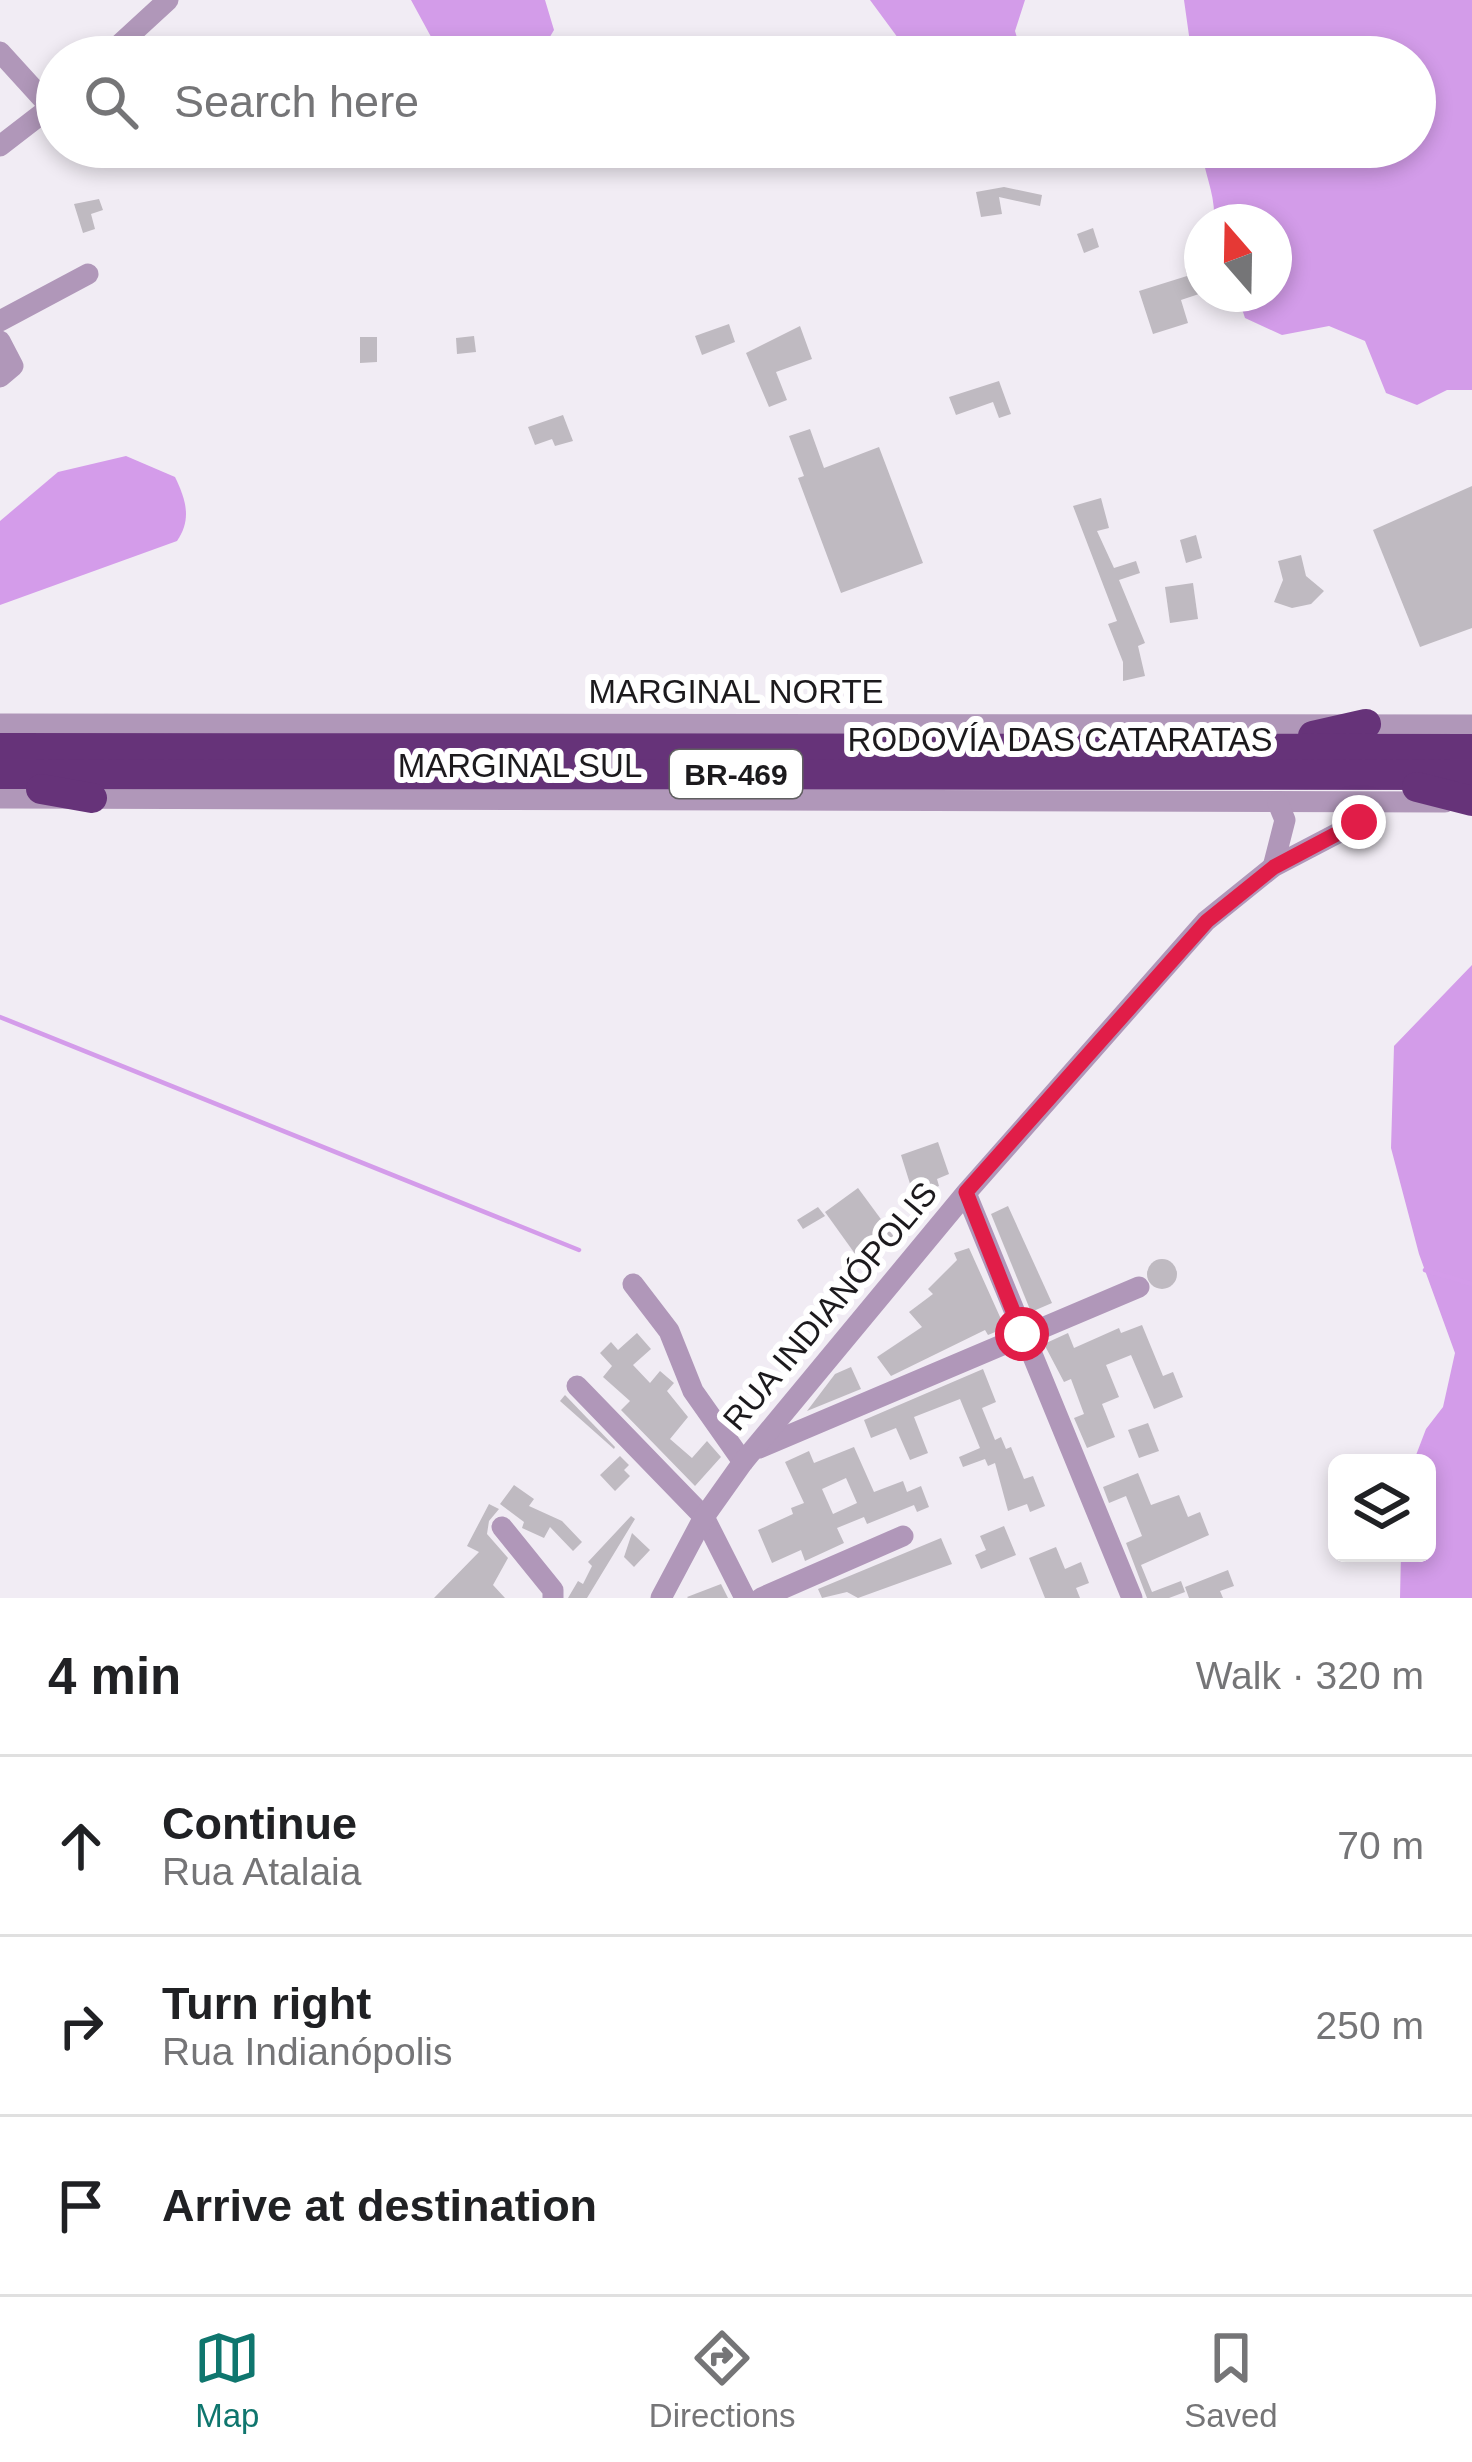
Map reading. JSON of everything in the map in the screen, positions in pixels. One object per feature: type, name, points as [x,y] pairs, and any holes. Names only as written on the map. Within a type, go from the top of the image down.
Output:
[{"type":"highway","points":[[1257,748],[1366,724]]},
{"type":"highway","name":"RODOVÍA DAS CATARATAS","points":[[0,748],[1472,749]]},
{"type":"highway","name":"RODOVÍA DAS CATARATAS","points":[[0,778],[1370,789],[1472,775]]},
{"type":"highway","points":[[0,778],[92,798]]},
{"type":"highway","points":[[1370,789],[1472,801]]},
{"type":"street","points":[[129,36],[168,0]]},
{"type":"street","points":[[0,52],[36,87]]},
{"type":"street","points":[[0,146],[36,119]]},
{"type":"street","points":[[0,321],[88,274]]},
{"type":"street","points":[[0,341],[13,366],[0,376]]},
{"type":"street","name":"MARGINAL NORTE","points":[[0,724],[1472,724]]},
{"type":"street","name":"MARGINAL SUL","points":[[0,798],[956,797],[1278,803],[1370,789]]},
{"type":"street","name":"RUA INDIANÓPOLIS","points":[[662,1598],[704,1516],[748,1456],[966,1192],[1207,921],[1274,867],[1359,822],[1370,789]]},
{"type":"street","points":[[1274,867],[1285,820],[1278,803]]},
{"type":"street","points":[[966,1192],[1132,1598]]},
{"type":"street","points":[[633,1284],[669,1330],[693,1391],[748,1456],[1139,1287]]},
{"type":"street","points":[[577,1386],[704,1516],[745,1598]]},
{"type":"street","points":[[502,1527],[553,1590],[554,1598]]},
{"type":"street","points":[[761,1598],[902,1536]]},
{"type":"shaded area","points":[[411,0],[545,0],[554,30],[550,36],[431,36]]},
{"type":"shaded area","points":[[870,0],[1025,0],[1017,36],[897,36]]},
{"type":"shaded area","points":[[1184,0],[1472,0],[1472,390],[1447,390],[1417,405],[1386,393],[1365,341],[1329,326],[1282,335],[1245,318],[1243,312],[1292,312],[1292,204],[1213,204],[1205,168],[1436,168],[1436,36],[1189,36]]},
{"type":"shaded area","points":[[126,456],[175,477],[186,509],[177,541],[0,605],[0,521],[58,472]]},
{"type":"shaded area","points":[[1472,965],[1472,1598],[1400,1598],[1401,1562],[1436,1562],[1436,1454],[1416,1454],[1426,1429],[1443,1407],[1455,1353],[1419,1254],[1391,1148],[1394,1046]]},
{"type":"building","points":[[1004,187],[1042,195],[1040,206],[999,197],[1002,214],[981,217],[976,192]]},
{"type":"building","points":[[99,199],[103,210],[91,214],[95,229],[83,233],[74,204]]},
{"type":"building","points":[[1093,228],[1099,247],[1084,253],[1077,234]]},
{"type":"building","points":[[1184,277],[1181,300],[1188,323],[1153,334],[1139,291]]},
{"type":"building","points":[[729,324],[735,342],[702,355],[695,336]]},
{"type":"building","points":[[800,326],[812,359],[776,372],[787,400],[769,407],[746,353]]},
{"type":"building","points":[[474,336],[476,352],[457,354],[456,338]]},
{"type":"building","points":[[360,337],[377,337],[377,362],[360,363]]},
{"type":"building","points":[[999,381],[1011,414],[999,418],[993,402],[956,415],[949,397]]},
{"type":"building","points":[[563,415],[573,441],[555,446],[552,439],[535,445],[528,427]]},
{"type":"building","points":[[810,429],[824,468],[879,447],[923,563],[841,593],[798,478],[804,476],[789,436]]},
{"type":"building","points":[[1472,486],[1472,628],[1420,647],[1373,530]]},
{"type":"building","points":[[1101,498],[1109,528],[1097,531],[1114,568],[1136,561],[1140,573],[1119,580],[1145,643],[1138,646],[1145,676],[1123,681],[1123,662],[1108,624],[1117,621],[1073,506]]},
{"type":"building","points":[[1196,535],[1202,558],[1186,563],[1180,540]]},
{"type":"building","points":[[1301,555],[1306,576],[1324,591],[1311,604],[1292,608],[1274,602],[1283,580],[1278,561]]},
{"type":"building","points":[[1193,583],[1198,619],[1170,623],[1165,587]]},
{"type":"building","points":[[938,1142],[949,1174],[937,1179],[939,1186],[921,1193],[918,1184],[911,1187],[901,1155]]},
{"type":"building","points":[[858,1188],[897,1241],[863,1265],[825,1212]]},
{"type":"building","points":[[1008,1206],[1052,1303],[1031,1312],[991,1214]]},
{"type":"building","points":[[818,1207],[825,1216],[803,1229],[797,1220]]},
{"type":"building","points":[[969,1248],[1005,1328],[988,1335],[985,1330],[891,1376],[877,1357],[922,1327],[909,1312],[933,1294],[928,1289],[957,1260],[954,1253]]},
{"type":"building","points":[[1162,1259],[1177,1274],[1162,1289],[1147,1274]]},
{"type":"building","points":[[1142,1325],[1163,1376],[1173,1372],[1183,1397],[1154,1409],[1131,1355],[1106,1365],[1119,1397],[1102,1404],[1115,1437],[1087,1448],[1074,1418],[1084,1414],[1071,1379],[1064,1382],[1044,1344],[1068,1333],[1074,1348],[1119,1328],[1121,1333]]},
{"type":"building","points":[[637,1333],[651,1349],[633,1365],[650,1383],[660,1371],[674,1383],[667,1391],[688,1417],[670,1439],[692,1458],[707,1441],[721,1457],[695,1486],[621,1410],[630,1401],[603,1377],[612,1366],[600,1353],[611,1342],[618,1350]]},
{"type":"building","points":[[851,1367],[861,1389],[807,1411],[835,1374]]},
{"type":"building","points":[[983,1369],[996,1402],[982,1408],[995,1440],[1001,1437],[1006,1449],[1011,1447],[1024,1479],[1033,1476],[1045,1506],[1030,1512],[1027,1504],[1008,1511],[995,1463],[988,1466],[985,1459],[963,1467],[959,1457],[980,1448],[960,1399],[914,1417],[928,1453],[910,1460],[896,1428],[871,1438],[864,1420]]},
{"type":"building","points":[[565,1395],[615,1447],[614,1449],[560,1401]]},
{"type":"building","points":[[1148,1423],[1159,1451],[1139,1458],[1128,1430]]},
{"type":"building","points":[[854,1447],[874,1492],[903,1481],[907,1492],[921,1486],[929,1507],[917,1512],[914,1505],[867,1524],[864,1517],[837,1528],[844,1543],[805,1561],[801,1550],[772,1563],[758,1530],[793,1514],[791,1508],[804,1503],[785,1462],[809,1451],[814,1463]],"holes":[[[846,1478],[857,1503],[833,1514],[822,1489]]]},
{"type":"building","points":[[620,1456],[629,1465],[624,1470],[630,1476],[615,1491],[600,1475]]},
{"type":"building","points":[[1138,1473],[1151,1505],[1179,1495],[1188,1517],[1200,1512],[1209,1535],[1141,1565],[1152,1592],[1181,1581],[1185,1592],[1169,1598],[1147,1598],[1126,1543],[1142,1536],[1126,1496],[1109,1503],[1103,1487]]},
{"type":"building","points":[[514,1485],[534,1499],[529,1506],[562,1521],[582,1542],[573,1551],[550,1527],[544,1538],[522,1528],[524,1522],[500,1504]]},
{"type":"building","points":[[489,1504],[499,1509],[489,1521],[487,1534],[508,1558],[493,1585],[505,1598],[434,1598],[479,1552],[467,1546]]},
{"type":"building","points":[[631,1516],[635,1519],[587,1598],[568,1598],[578,1581],[583,1584],[592,1566],[588,1562]]},
{"type":"building","points":[[1004,1526],[1016,1555],[981,1569],[975,1555],[986,1550],[980,1536]]},
{"type":"building","points":[[632,1533],[650,1550],[634,1567],[624,1557]]},
{"type":"building","points":[[941,1538],[952,1564],[858,1598],[847,1592],[822,1598],[818,1589]]},
{"type":"building","points":[[1056,1547],[1065,1569],[1081,1562],[1089,1583],[1076,1588],[1080,1598],[1045,1598],[1029,1558]]},
{"type":"building","points":[[1228,1570],[1234,1586],[1220,1591],[1223,1598],[1189,1598],[1185,1587]]},
{"type":"building","points":[[721,1584],[728,1598],[687,1597]]},
{"type":"waterway","points":[[0,1017],[579,1250]]},
{"type":"waterway","points":[[1425,1270],[1472,1284]]},
{"type":"route","points":[[1022,1334],[966,1192],[1207,921],[1274,867],[1359,822]]}]
